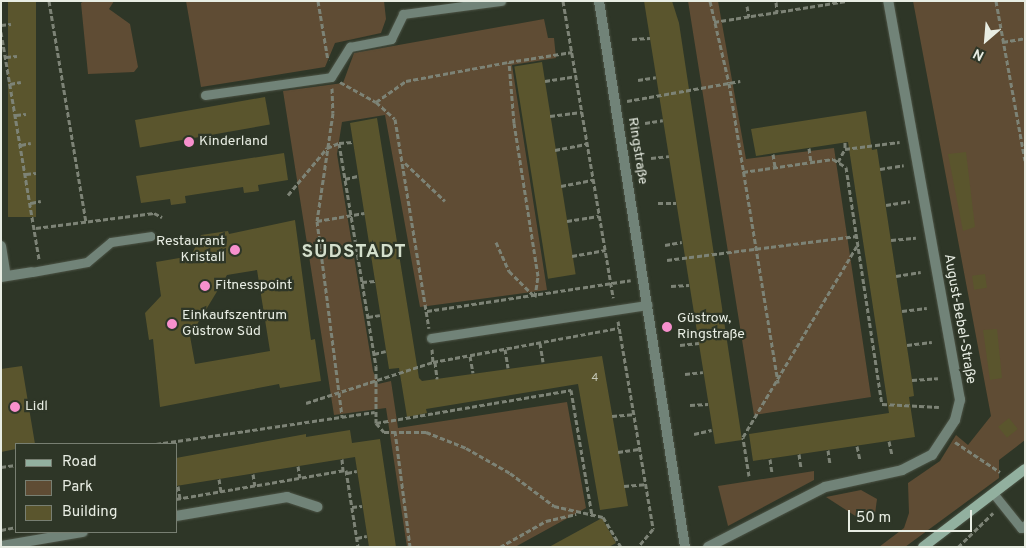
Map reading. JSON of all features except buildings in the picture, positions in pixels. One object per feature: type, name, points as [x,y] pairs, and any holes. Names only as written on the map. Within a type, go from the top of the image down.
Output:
[{"type":"main road","points":[[923,547],[1025,469]]},
{"type":"street","name":"Ringstraße","points":[[599,1],[685,547]]},
{"type":"street","name":"August-Bebel-Straße","points":[[708,547],[825,487],[902,470],[932,456],[946,436],[960,400],[888,1]]},
{"type":"street","points":[[1,246],[4,277],[36,271]]},
{"type":"street","points":[[178,516],[287,497],[317,507]]},
{"type":"street","points":[[1,546],[77,533]]},
{"type":"lane","points":[[205,94],[331,77],[350,47],[391,39],[403,14],[501,1]]},
{"type":"lane","points":[[36,271],[88,262],[111,242],[151,236]]},
{"type":"lane","points":[[431,338],[647,305]]},
{"type":"lane","points":[[993,493],[1021,528],[1025,525]]},
{"type":"path","points":[[49,1],[86,222]]},
{"type":"path","points":[[318,1],[331,77],[333,113],[317,221],[342,417]]},
{"type":"path","points":[[563,1],[653,529],[638,547]]},
{"type":"path","points":[[710,1],[729,83],[754,249],[778,384]]},
{"type":"path","points":[[804,1],[805,8]]},
{"type":"path","points":[[714,22],[846,1]]},
{"type":"path","points":[[996,1],[1025,160]]},
{"type":"path","points":[[776,2],[777,12]]},
{"type":"path","points":[[747,6],[749,17]]},
{"type":"path","points":[[1,25],[11,24]]},
{"type":"path","points":[[1,32],[36,228],[36,271]]},
{"type":"path","points":[[632,40],[650,38]]},
{"type":"path","points":[[1003,42],[1025,38]]},
{"type":"path","points":[[376,102],[406,81],[572,52]]},
{"type":"path","points":[[6,58],[17,56]]},
{"type":"path","points":[[509,62],[514,123],[538,276],[535,297]]},
{"type":"path","points":[[544,81],[576,76]]},
{"type":"path","points":[[331,77],[376,102],[395,118],[405,163],[437,379]]},
{"type":"path","points":[[638,80],[656,77]]},
{"type":"path","points":[[615,103],[740,81]]},
{"type":"path","points":[[10,84],[21,82]]},
{"type":"path","points":[[550,116],[582,112]]},
{"type":"path","points":[[16,115],[26,114]]},
{"type":"path","points":[[645,123],[663,120]]},
{"type":"path","points":[[288,195],[327,148],[339,143],[353,142]]},
{"type":"path","points":[[838,162],[845,149],[845,142]]},
{"type":"path","points":[[845,149],[900,142]]},
{"type":"path","points":[[21,145],[31,143]]},
{"type":"path","points":[[339,143],[374,354],[376,423],[384,432],[426,432],[466,448],[510,473],[554,506],[578,514],[603,517],[621,547]]},
{"type":"path","points":[[555,150],[587,144]]},
{"type":"path","points":[[809,148],[811,162]]},
{"type":"path","points":[[773,154],[775,168]]},
{"type":"path","points":[[651,158],[669,156]]},
{"type":"path","points":[[742,172],[832,158],[846,167],[882,404],[939,407]]},
{"type":"path","points":[[405,163],[445,201]]},
{"type":"path","points":[[880,169],[904,164]]},
{"type":"path","points":[[26,174],[36,173]]},
{"type":"path","points":[[345,179],[358,176]]},
{"type":"path","points":[[561,186],[593,180]]},
{"type":"path","points":[[32,203],[41,201]]},
{"type":"path","points":[[886,205],[910,201]]},
{"type":"path","points":[[658,204],[676,203]]},
{"type":"path","points":[[36,228],[154,213],[162,217]]},
{"type":"path","points":[[317,221],[364,213]]},
{"type":"path","points":[[567,220],[599,216]]},
{"type":"path","points":[[667,260],[856,236]]},
{"type":"path","points":[[891,240],[916,238]]},
{"type":"path","points":[[496,242],[509,271],[535,297]]},
{"type":"path","points":[[664,245],[682,242]]},
{"type":"path","points":[[749,476],[743,437],[778,384],[858,245]]},
{"type":"path","points":[[356,248],[370,246]]},
{"type":"path","points":[[572,256],[605,250]]},
{"type":"path","points":[[896,276],[921,272]]},
{"type":"path","points":[[427,312],[535,297],[643,278]]},
{"type":"path","points":[[362,282],[375,281]]},
{"type":"path","points":[[671,286],[690,285]]},
{"type":"path","points":[[902,311],[927,308]]},
{"type":"path","points":[[676,316],[694,314]]},
{"type":"path","points":[[368,317],[380,316]]},
{"type":"path","points":[[306,403],[434,362],[619,328]]},
{"type":"path","points":[[907,345],[932,342]]},
{"type":"path","points":[[540,343],[543,362]]},
{"type":"path","points":[[680,345],[699,343]]},
{"type":"path","points":[[505,349],[508,368]]},
{"type":"path","points":[[374,354],[386,351]]},
{"type":"path","points":[[470,356],[473,373]]},
{"type":"path","points":[[685,374],[703,372]]},
{"type":"path","points":[[912,380],[938,378]]},
{"type":"path","points":[[376,423],[571,390],[592,516]]},
{"type":"path","points":[[690,405],[708,404]]},
{"type":"path","points":[[163,443],[375,412]]},
{"type":"path","points":[[612,416],[633,414]]},
{"type":"path","points":[[694,434],[712,430]]},
{"type":"path","points":[[395,431],[410,547]]},
{"type":"path","points":[[946,436],[1011,480]]},
{"type":"path","points":[[889,441],[892,455]]},
{"type":"path","points":[[857,446],[860,460]]},
{"type":"path","points":[[618,452],[639,449]]},
{"type":"path","points":[[828,450],[830,464]]},
{"type":"path","points":[[799,454],[801,468]]},
{"type":"path","points":[[770,459],[772,473]]},
{"type":"path","points":[[342,460],[345,472],[357,471]]},
{"type":"path","points":[[1,467],[15,465]]},
{"type":"path","points":[[298,466],[300,478]]},
{"type":"path","points":[[253,474],[255,486]]},
{"type":"path","points":[[219,479],[221,492]]},
{"type":"path","points":[[624,486],[645,484]]},
{"type":"path","points":[[178,486],[180,499]]},
{"type":"path","points":[[958,547],[1002,505]]},
{"type":"path","points":[[352,507],[362,506]]},
{"type":"path","points":[[500,547],[546,521],[578,514]]},
{"type":"path","points":[[1,530],[15,527]]},
{"type":"path","points":[[357,538],[367,536]]},
{"type":"green space","points":[[84,1],[114,1],[109,9],[130,24],[138,67],[134,72],[88,74],[81,3]]},
{"type":"green space","points":[[186,1],[384,1],[386,19],[381,33],[335,43],[325,67],[201,87]]},
{"type":"green space","points":[[688,1],[718,1],[746,159],[834,148],[871,397],[754,415]]},
{"type":"green space","points":[[913,1],[1025,1],[1025,440],[999,460],[999,478],[905,547],[879,547],[904,528],[909,513],[908,483],[940,461],[956,435],[968,445],[991,416]]},
{"type":"green space","points":[[544,19],[548,38],[554,38],[556,58],[512,65],[547,290],[420,307],[385,115],[342,122],[337,154],[373,371],[378,384],[391,381],[398,428],[567,402],[586,508],[515,547],[407,547],[386,408],[334,415],[283,91],[343,83],[354,53]]},
{"type":"green space","points":[[814,471],[814,480],[728,526],[718,486]]},
{"type":"green space","points":[[861,490],[877,499],[875,514],[869,518],[860,519],[826,497]]},
{"type":"place","name":"Kinderland","points":[[189,142]]},
{"type":"place","name":"Restaurant Kristall","points":[[235,250]]},
{"type":"place","name":"Fitnesspoint","points":[[205,286]]},
{"type":"place","name":"Einkaufszentrum Güstrow Süd","points":[[172,324]]},
{"type":"place","name":"Güstrow, Ringstraße","points":[[667,327]]},
{"type":"place","name":"Lidl","points":[[15,407]]},
{"type":"district","name":"SÜDSTADT","points":[[354,253]]}]
